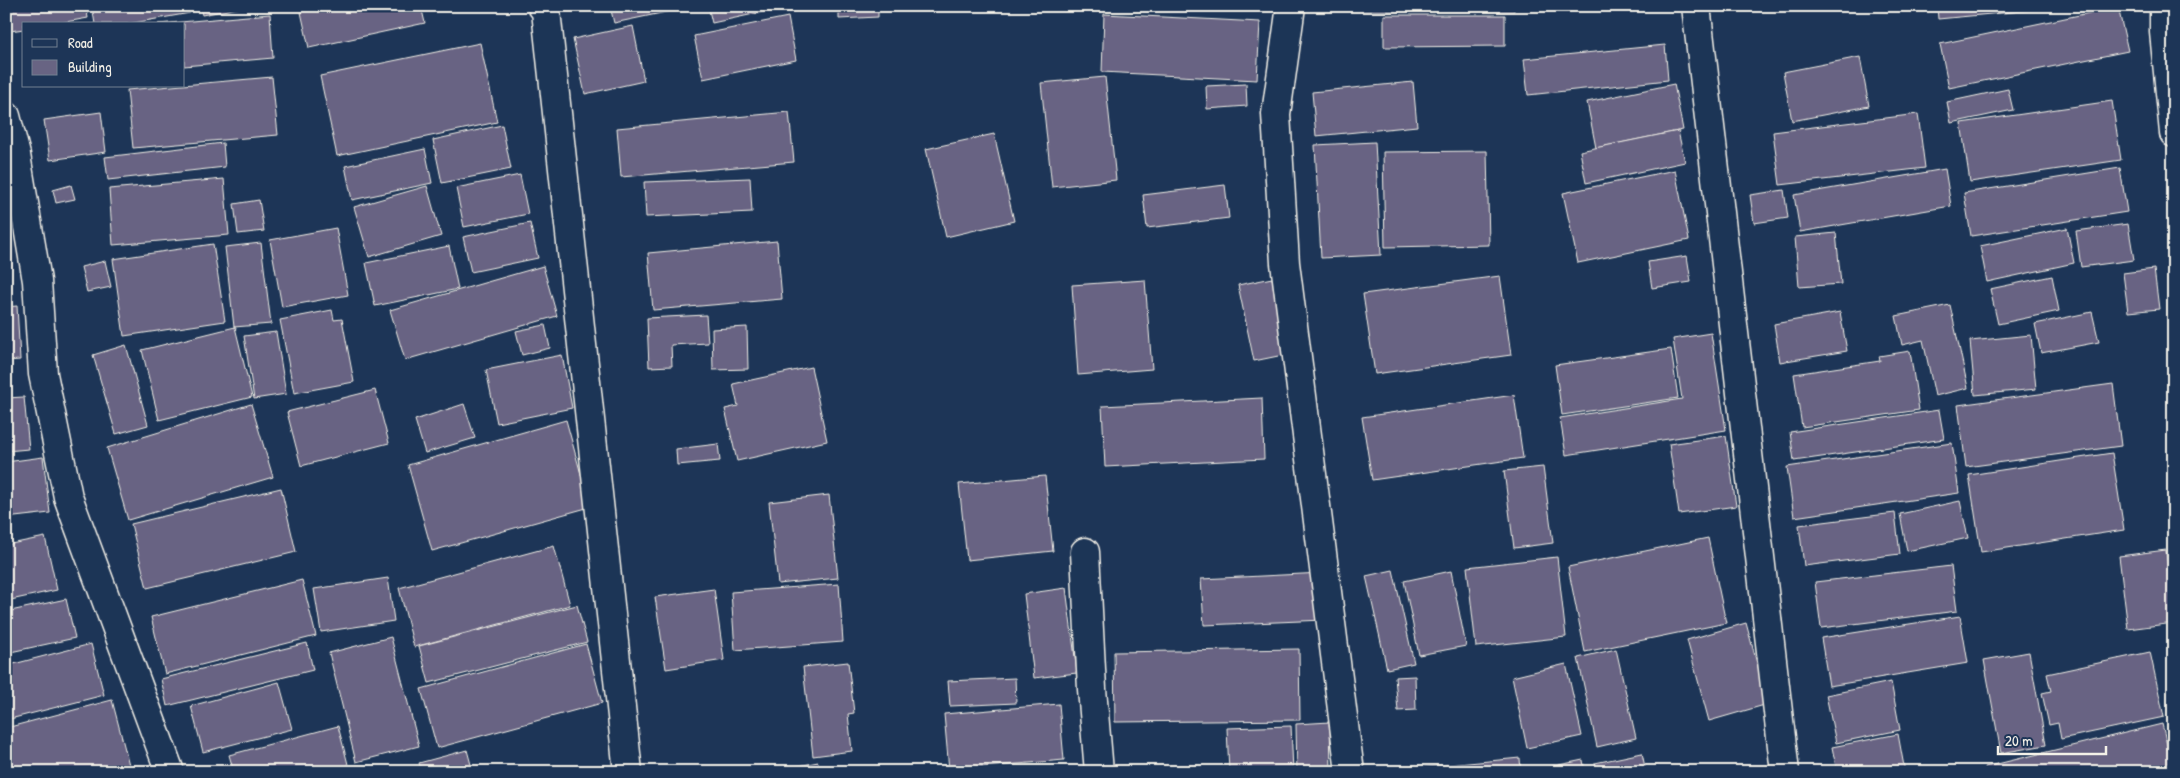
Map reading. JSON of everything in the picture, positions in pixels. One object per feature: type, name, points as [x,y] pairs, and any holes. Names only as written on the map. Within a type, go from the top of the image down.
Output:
[{"type":"street","points":[[542,6],[546,11],[628,772]]},
{"type":"street","points":[[1291,6],[1276,114],[1285,263],[1350,772]]},
{"type":"street","points":[[1696,6],[1786,772]]},
{"type":"street","points":[[2164,6],[2164,32],[2174,133]]},
{"type":"street","points":[[6,116],[16,155],[37,281],[43,374],[68,497],[170,772]]},
{"type":"street","points":[[1085,552],[1092,689],[1099,772]]},
{"type":"building","points":[[6,6],[86,6],[88,18],[66,22],[22,22],[22,29],[10,31]]},
{"type":"building","points":[[92,6],[189,6],[190,13],[139,22],[95,22]]},
{"type":"building","points":[[200,6],[248,6],[202,15]]},
{"type":"building","points":[[329,6],[421,6],[425,23],[309,48],[301,12]]},
{"type":"building","points":[[610,6],[690,6],[690,7],[614,23]]},
{"type":"building","points":[[708,6],[781,6],[782,8],[712,23]]},
{"type":"building","points":[[839,6],[878,6],[878,17],[839,19]]},
{"type":"building","points":[[1361,6],[1514,6],[1514,11],[1361,10]]},
{"type":"building","points":[[1937,6],[2076,6],[1938,19]]},
{"type":"building","points":[[2118,7],[2128,51],[1949,88],[1940,44]]},
{"type":"building","points":[[270,14],[273,58],[185,66],[185,22],[180,22]]},
{"type":"building","points":[[1104,14],[1260,22],[1257,80],[1102,72]]},
{"type":"building","points":[[1384,15],[1505,15],[1505,46],[1384,47]]},
{"type":"building","points":[[788,17],[796,60],[703,79],[694,36]]},
{"type":"building","points":[[633,26],[644,81],[585,94],[573,39]]},
{"type":"building","points":[[480,43],[497,122],[337,156],[320,76]]},
{"type":"building","points":[[1665,45],[1668,80],[1528,95],[1524,59]]},
{"type":"building","points":[[1860,57],[1869,106],[1792,121],[1783,72]]},
{"type":"building","points":[[272,77],[278,135],[133,148],[127,90],[185,88],[185,85]]},
{"type":"building","points":[[1105,77],[1116,180],[1052,187],[1041,83]]},
{"type":"building","points":[[1413,82],[1417,126],[1316,136],[1312,92]]},
{"type":"building","points":[[1246,84],[1247,106],[1207,109],[1206,86]]},
{"type":"building","points":[[1674,84],[1683,130],[1596,148],[1587,102]]},
{"type":"building","points":[[2008,89],[2013,110],[1951,123],[1947,102]]},
{"type":"building","points":[[2112,101],[2121,160],[1970,182],[1961,123]]},
{"type":"building","points":[[101,112],[106,152],[50,160],[44,120]]},
{"type":"building","points":[[789,112],[794,162],[621,177],[617,128]]},
{"type":"building","points":[[1918,114],[1925,168],[1780,185],[1773,132]]},
{"type":"building","points":[[502,125],[511,169],[442,183],[433,140]]},
{"type":"building","points":[[1678,131],[1685,162],[1586,183],[1580,151]]},
{"type":"building","points":[[994,134],[1014,221],[946,237],[926,149]]},
{"type":"building","points":[[1375,142],[1381,255],[1321,258],[1315,145]]},
{"type":"building","points":[[223,143],[225,167],[108,180],[105,157]]},
{"type":"building","points":[[425,149],[432,183],[352,200],[345,166]]},
{"type":"building","points":[[1487,151],[1489,245],[1385,247],[1383,152]]},
{"type":"building","points":[[2120,168],[2127,212],[1971,236],[1964,193]]},
{"type":"building","points":[[1945,169],[1951,206],[1800,232],[1794,195]]},
{"type":"building","points":[[1675,170],[1689,240],[1578,263],[1563,193]]},
{"type":"building","points":[[520,175],[528,214],[464,227],[456,188]]},
{"type":"building","points":[[750,178],[752,212],[646,217],[644,182]]},
{"type":"building","points":[[224,179],[229,235],[113,245],[109,189]]},
{"type":"building","points":[[71,185],[75,199],[56,203],[53,190]]},
{"type":"building","points":[[1225,185],[1229,218],[1147,228],[1143,195]]},
{"type":"building","points":[[427,186],[441,236],[369,257],[354,207]]},
{"type":"building","points":[[1784,190],[1788,218],[1754,223],[1750,195]]},
{"type":"building","points":[[259,200],[264,231],[238,234],[234,204]]},
{"type":"building","points":[[530,223],[538,258],[471,272],[463,237]]},
{"type":"building","points":[[2128,224],[2134,260],[2081,267],[2076,231]]},
{"type":"building","points":[[336,228],[348,295],[282,307],[270,240]]},
{"type":"building","points":[[2067,228],[2074,263],[1987,282],[1980,246]]},
{"type":"building","points":[[1836,233],[1841,284],[1799,287],[1795,237]]},
{"type":"building","points":[[777,241],[782,299],[653,310],[648,253]]},
{"type":"building","points":[[261,243],[271,324],[234,327],[225,247]]},
{"type":"building","points":[[213,244],[225,321],[124,336],[113,259]]},
{"type":"building","points":[[449,246],[458,289],[375,306],[366,263]]},
{"type":"building","points":[[1687,256],[1691,282],[1652,288],[1648,262]]},
{"type":"building","points":[[105,261],[111,287],[87,292],[81,267]]},
{"type":"building","points":[[543,266],[557,316],[405,360],[390,310]]},
{"type":"building","points":[[2154,269],[2159,309],[2128,312],[2123,273]]},
{"type":"building","points":[[1500,276],[1511,355],[1375,374],[1363,294]]},
{"type":"building","points":[[2052,276],[2059,311],[1998,324],[1990,289]]},
{"type":"building","points":[[1272,278],[1288,354],[1254,361],[1238,285]]},
{"type":"building","points":[[1145,280],[1152,369],[1078,375],[1072,285]]},
{"type":"building","points":[[1950,305],[1968,388],[1935,396],[1923,340],[1902,345],[1896,316]]},
{"type":"building","points":[[17,306],[20,360],[6,361],[6,307]]},
{"type":"building","points":[[332,310],[334,320],[342,319],[354,382],[294,393],[280,320]]},
{"type":"building","points":[[1840,312],[1847,351],[1780,362],[1774,324]]},
{"type":"building","points":[[2092,312],[2099,342],[2041,353],[2035,324]]},
{"type":"building","points":[[706,315],[708,343],[671,345],[672,366],[649,367],[647,318]]},
{"type":"building","points":[[545,325],[550,348],[522,355],[516,331]]},
{"type":"building","points":[[235,327],[252,397],[159,420],[142,350]]},
{"type":"building","points":[[747,327],[748,369],[713,370],[712,329]]},
{"type":"building","points":[[276,332],[286,394],[254,399],[244,336]]},
{"type":"building","points":[[1711,333],[1726,430],[1566,455],[1560,418],[1682,399],[1673,339]]},
{"type":"building","points":[[2031,335],[2036,389],[1975,395],[1970,341]]},
{"type":"building","points":[[126,345],[148,425],[116,434],[93,355]]},
{"type":"building","points":[[1671,349],[1678,398],[1562,415],[1555,365]]},
{"type":"building","points":[[1910,351],[1919,410],[1802,427],[1794,374],[1880,361],[1879,356]]},
{"type":"building","points":[[562,355],[572,408],[497,423],[486,370]]},
{"type":"building","points":[[811,367],[827,441],[737,461],[725,409],[738,406],[733,384]]},
{"type":"building","points":[[2113,384],[2121,446],[1966,467],[1958,405]]},
{"type":"building","points":[[375,390],[389,443],[301,466],[287,412]]},
{"type":"building","points":[[1514,395],[1523,458],[1372,480],[1362,417]]},
{"type":"building","points":[[24,397],[29,449],[6,451],[6,398]]},
{"type":"building","points":[[1262,398],[1264,459],[1105,467],[1102,406]]},
{"type":"building","points":[[251,404],[273,477],[128,520],[107,448]]},
{"type":"building","points":[[464,404],[475,438],[425,453],[415,420]]},
{"type":"building","points":[[1939,410],[1944,439],[1794,461],[1790,432]]},
{"type":"building","points":[[566,420],[590,507],[432,551],[408,465]]},
{"type":"building","points":[[1726,436],[1736,506],[1679,514],[1669,444]]},
{"type":"building","points":[[1952,443],[1959,493],[1794,517],[1787,467]]},
{"type":"building","points":[[718,444],[720,461],[677,465],[676,449]]},
{"type":"building","points":[[2112,453],[2124,530],[1981,552],[1969,475]]},
{"type":"building","points":[[43,457],[50,513],[6,518],[6,462]]},
{"type":"building","points":[[1543,467],[1553,543],[1514,548],[1504,471]]},
{"type":"building","points":[[1045,476],[1053,551],[967,560],[959,484]]},
{"type":"building","points":[[281,488],[296,552],[147,588],[131,524]]},
{"type":"building","points":[[829,495],[838,578],[778,584],[769,502]]},
{"type":"building","points":[[1960,501],[1968,538],[1907,551],[1900,514]]},
{"type":"building","points":[[1895,513],[1900,554],[1804,566],[1799,525]]},
{"type":"building","points":[[45,537],[57,590],[6,601],[6,545]]},
{"type":"building","points":[[1708,538],[1726,623],[1585,652],[1568,567]]},
{"type":"building","points":[[554,546],[570,605],[414,647],[399,588]]},
{"type":"building","points":[[2166,550],[2174,623],[2128,629],[2119,556]]},
{"type":"building","points":[[1557,557],[1566,637],[1476,647],[1467,567]]},
{"type":"building","points":[[1951,566],[1957,611],[1821,628],[1815,582]]},
{"type":"building","points":[[1393,570],[1414,663],[1387,669],[1366,576]]},
{"type":"building","points":[[1451,571],[1466,646],[1419,655],[1404,581]]},
{"type":"building","points":[[1323,573],[1325,620],[1204,625],[1201,579]]},
{"type":"building","points":[[388,578],[394,621],[321,632],[314,589]]},
{"type":"building","points":[[302,580],[316,636],[165,674],[151,617]]},
{"type":"building","points":[[839,584],[843,642],[735,650],[731,592]]},
{"type":"building","points":[[1066,588],[1077,673],[1034,678],[1024,594]]},
{"type":"building","points":[[714,589],[724,660],[666,669],[655,597]]},
{"type":"building","points":[[66,599],[75,638],[6,653],[6,612]]},
{"type":"building","points":[[577,605],[587,642],[429,683],[419,646]]},
{"type":"building","points":[[1960,616],[1968,663],[1829,686],[1821,638]]},
{"type":"building","points":[[1746,623],[1768,704],[1709,721],[1687,640]]},
{"type":"building","points":[[391,637],[419,746],[356,762],[329,653]]},
{"type":"building","points":[[307,643],[313,670],[167,706],[161,679]]},
{"type":"building","points":[[91,644],[104,695],[6,720],[6,666]]},
{"type":"building","points":[[586,644],[602,703],[437,748],[421,689]]},
{"type":"building","points":[[1299,649],[1300,720],[1115,722],[1114,652]]},
{"type":"building","points":[[1616,649],[1636,738],[1597,747],[1578,658]]},
{"type":"building","points":[[2029,652],[2046,745],[2001,753],[1984,660]]},
{"type":"building","points":[[2150,652],[2164,717],[2061,739],[2058,723],[2049,725],[2042,693],[2051,691],[2047,674]]},
{"type":"building","points":[[848,662],[854,713],[848,714],[852,751],[813,756],[803,667]]},
{"type":"building","points":[[1566,664],[1582,736],[1527,748],[1512,677]]},
{"type":"building","points":[[2174,665],[2174,723],[2171,723]]},
{"type":"building","points":[[1415,676],[1416,710],[1398,711],[1395,677]]},
{"type":"building","points":[[1015,678],[1016,703],[950,706],[948,681]]},
{"type":"building","points":[[279,682],[292,729],[203,752],[191,706]]},
{"type":"building","points":[[1891,682],[1900,730],[1836,743],[1826,695]]},
{"type":"building","points":[[112,700],[129,765],[105,772],[6,772],[6,728]]},
{"type":"building","points":[[1059,704],[1064,760],[949,770],[944,714]]},
{"type":"building","points":[[1330,722],[1331,772],[1297,772],[1296,724]]},
{"type":"building","points":[[2162,724],[2173,770],[1986,772],[1985,767]]},
{"type":"building","points":[[338,726],[350,772],[234,772],[229,755]]},
{"type":"building","points":[[1291,726],[1293,772],[1229,772],[1227,728]]},
{"type":"building","points":[[1898,734],[1905,772],[1837,772],[1832,747]]},
{"type":"building","points":[[467,750],[473,772],[422,772],[419,763]]},
{"type":"building","points":[[1642,753],[1646,772],[1597,772],[1595,763]]},
{"type":"building","points":[[1520,758],[1521,772],[1396,772],[1396,770]]},
{"type":"building","points":[[1583,760],[1585,772],[1541,772],[1540,769]]},
{"type":"building","points":[[818,762],[820,772],[770,772]]}]
